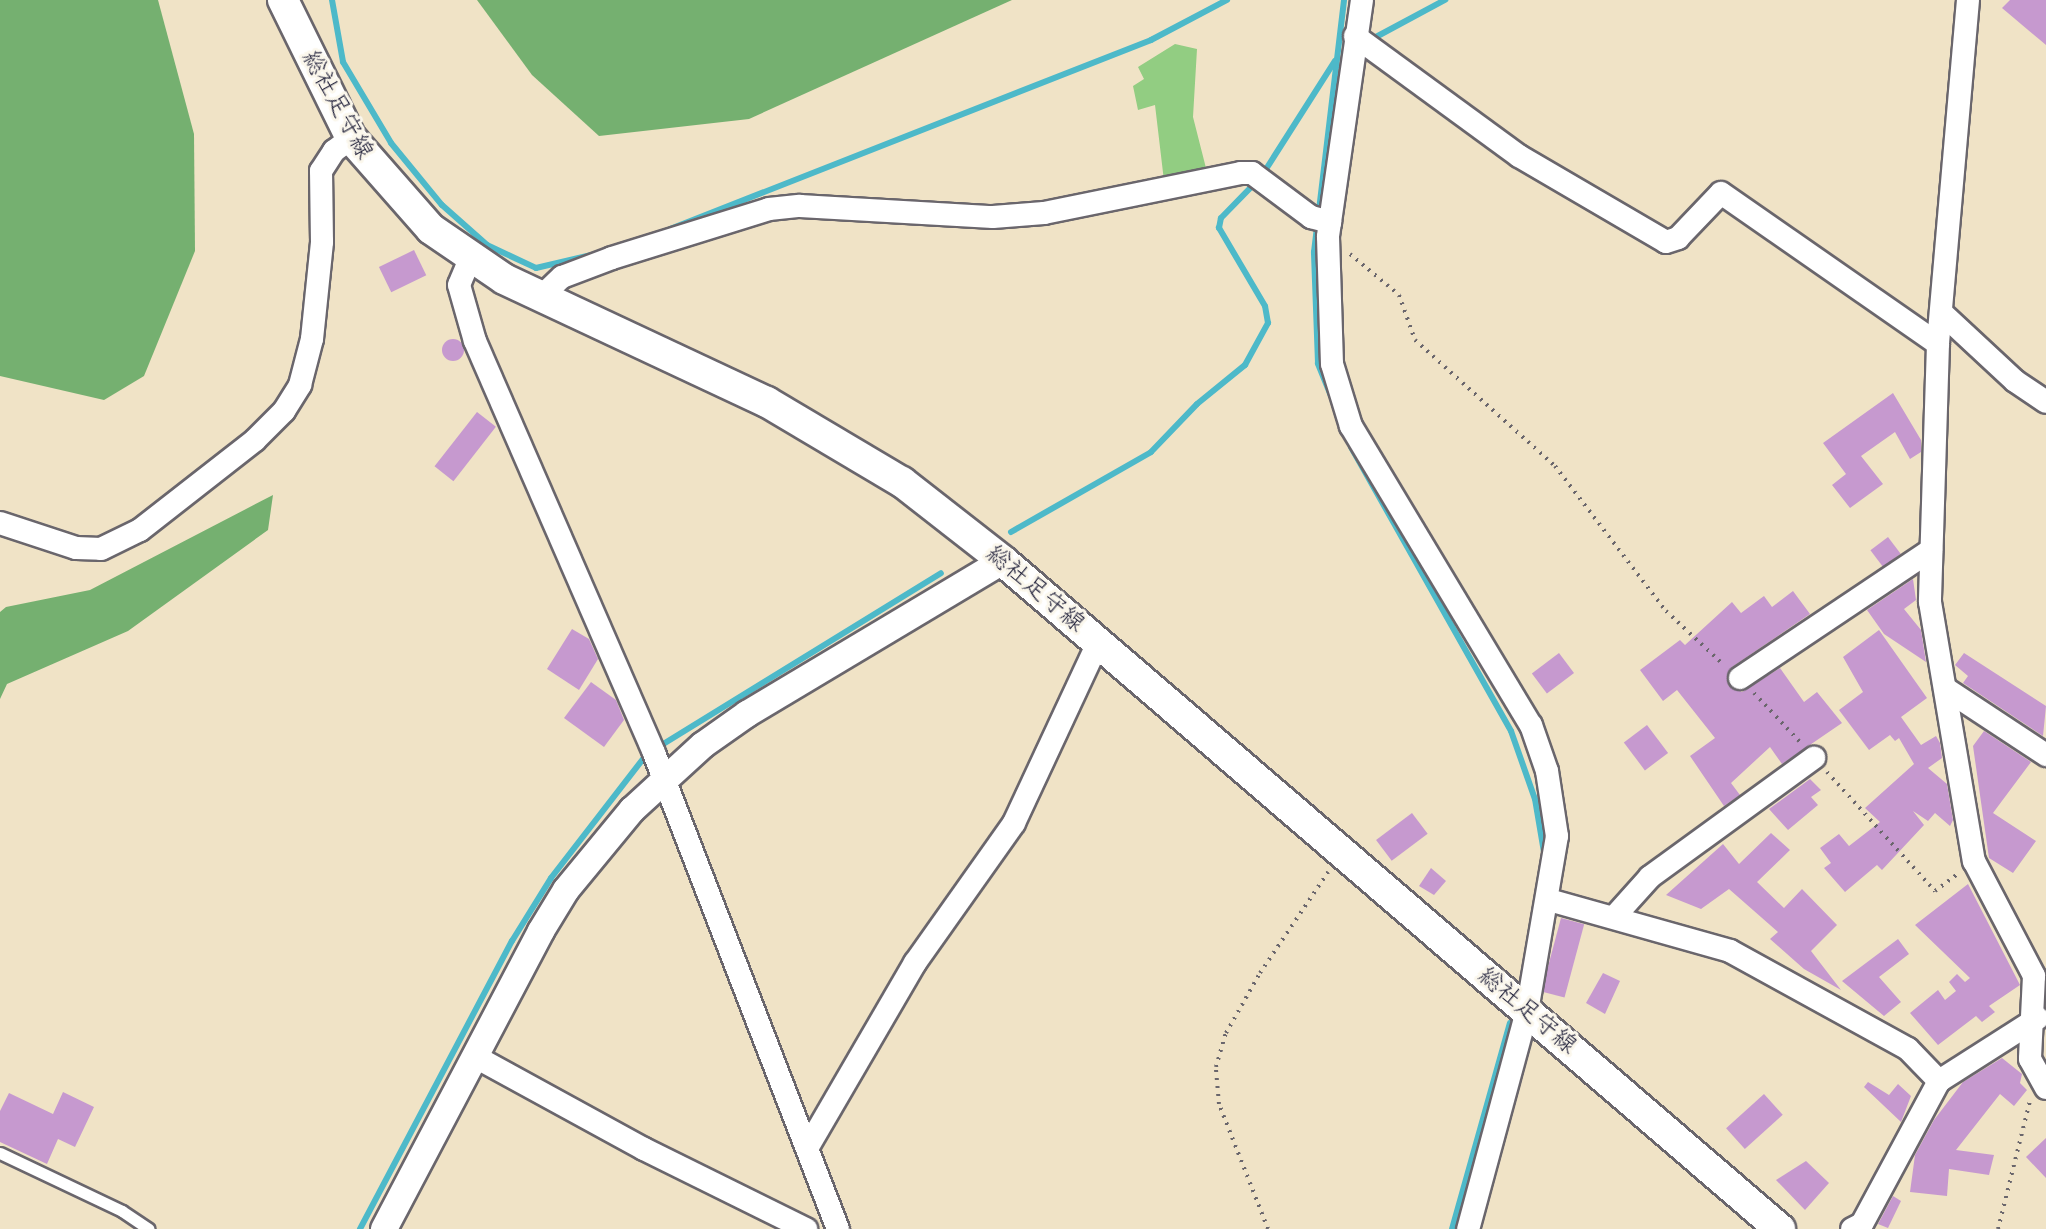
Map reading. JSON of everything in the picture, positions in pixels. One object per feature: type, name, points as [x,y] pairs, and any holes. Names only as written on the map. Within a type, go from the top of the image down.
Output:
[{"type":"main road","name":"総社足守線","points":[[283,0],[351,138],[395,193],[470,259],[541,297],[826,434],[902,482],[1003,561],[1780,1229]]},
{"type":"street","points":[[1362,0],[1323,224],[1332,364],[1351,426],[1531,725],[1543,760],[1557,836],[1549,900],[1527,1011],[1468,1229]]},
{"type":"street","points":[[1968,0],[1944,315],[1938,344],[1930,602],[1974,861],[2034,976],[2038,1018],[2030,1059],[2044,1086]]},
{"type":"street","points":[[1355,36],[1519,156],[1666,242],[1678,238],[1721,193],[1938,344]]},
{"type":"street","points":[[0,523],[76,548],[101,549],[140,530],[255,440],[284,411],[300,385],[312,339],[322,242],[321,171],[334,151],[351,138]]},
{"type":"street","points":[[541,297],[562,277],[612,258],[769,209],[800,206],[993,217],[1044,213],[1259,177],[1323,224]]},
{"type":"street","points":[[470,259],[459,285],[475,341],[652,748],[809,1145],[838,1229]]},
{"type":"street","points":[[1944,315],[2015,381],[2046,402]]},
{"type":"street","points":[[1740,678],[1931,550]]},
{"type":"street","points":[[384,1229],[474,1056],[566,890],[664,779],[747,714],[1003,561]]},
{"type":"street","points":[[809,1145],[915,963],[1014,823],[1098,643]]},
{"type":"street","points":[[1946,689],[2046,755]]},
{"type":"street","points":[[1615,916],[1650,877],[1814,758]]},
{"type":"street","points":[[1549,900],[1615,916],[1730,951],[1908,1049],[1939,1081]]},
{"type":"street","points":[[1852,1229],[1862,1224],[1939,1081],[2038,1018]]},
{"type":"street","points":[[474,1056],[644,1149],[806,1229]]},
{"type":"lane","points":[[0,1153],[122,1211],[149,1229]]},
{"type":"path","points":[[1323,224],[1399,295],[1408,310],[1411,335],[1555,466],[1666,611],[1740,678],[1935,891],[1974,861]]},
{"type":"path","points":[[1268,1229],[1219,1104],[1216,1067],[1226,1033],[1291,919],[1343,853]]},
{"type":"path","points":[[1998,1229],[2025,1116],[2044,1086]]},
{"type":"green space","points":[[0,0],[158,0],[194,134],[195,251],[144,376],[104,400],[0,376]]},
{"type":"green space","points":[[477,0],[1012,0],[749,119],[599,136],[532,75]]},
{"type":"green space","points":[[1175,44],[1197,49],[1193,117],[1207,172],[1164,181],[1155,105],[1138,110],[1133,86],[1144,79],[1138,67]]},
{"type":"green space","points":[[273,495],[268,530],[128,631],[7,684],[0,699],[0,612],[6,607],[90,590]]},
{"type":"building","points":[[2010,0],[2046,0],[2046,45],[2002,8]]},
{"type":"building","points":[[414,250],[426,275],[391,292],[379,267]]},
{"type":"building","points":[[453,339],[461,342],[464,350],[461,358],[453,361],[445,358],[442,350],[445,342]]},
{"type":"building","points":[[1893,393],[1921,440],[1921,452],[1910,459],[1895,432],[1861,456],[1883,484],[1850,508],[1832,485],[1846,474],[1823,443]]},
{"type":"building","points":[[477,412],[496,427],[453,481],[435,466]]},
{"type":"building","points":[[1888,537],[1901,554],[1883,567],[1870,550]]},
{"type":"building","points":[[1913,579],[1916,600],[1904,609],[1921,630],[1926,662],[1884,634],[1867,610]]},
{"type":"building","points":[[1793,591],[1810,614],[1732,667],[1728,685],[1742,692],[1780,668],[1804,702],[1817,692],[1842,723],[1782,764],[1770,747],[1731,783],[1740,795],[1724,806],[1690,756],[1715,738],[1677,690],[1663,701],[1640,670],[1680,640],[1685,645],[1732,602],[1741,613],[1764,596],[1772,607]]},
{"type":"building","points":[[572,629],[589,639],[598,659],[579,690],[547,669]]},
{"type":"building","points":[[1879,630],[1927,698],[1901,717],[1921,745],[1936,736],[1940,743],[1942,758],[1928,768],[1947,784],[1953,820],[1950,826],[1935,813],[1928,821],[1913,811],[1924,825],[1882,870],[1877,865],[1845,892],[1824,868],[1831,863],[1820,848],[1839,834],[1849,846],[1880,822],[1865,808],[1914,764],[1899,738],[1895,741],[1890,735],[1869,750],[1839,710],[1863,692],[1843,657]]},
{"type":"building","points":[[1559,653],[1574,673],[1547,693],[1532,673]]},
{"type":"building","points":[[1964,653],[2046,706],[2043,736],[1963,683],[1968,676],[1955,665]]},
{"type":"building","points":[[591,682],[616,700],[624,720],[604,747],[564,718]]},
{"type":"building","points":[[1647,725],[1668,753],[1645,770],[1624,742]]},
{"type":"building","points":[[1984,731],[2031,762],[1993,813],[2036,841],[2013,873],[1989,858],[1973,746]]},
{"type":"building","points":[[1810,779],[1821,790],[1811,797],[1818,805],[1788,830],[1769,809]]},
{"type":"building","points":[[1412,813],[1428,834],[1392,861],[1376,840]]},
{"type":"building","points":[[1771,833],[1790,850],[1757,882],[1784,908],[1802,889],[1837,925],[1811,951],[1841,990],[1804,969],[1770,939],[1778,932],[1729,889],[1701,909],[1666,895],[1723,844],[1739,864]]},
{"type":"building","points":[[1431,868],[1446,881],[1434,895],[1419,886]]},
{"type":"building","points":[[1968,884],[2020,985],[1989,1006],[1995,1012],[1982,1022],[1976,1016],[1938,1045],[1910,1013],[1938,990],[1945,1000],[1956,991],[1949,982],[1957,974],[1965,982],[1970,978],[1915,925]]},
{"type":"building","points":[[1561,918],[1584,924],[1565,998],[1541,991]]},
{"type":"building","points":[[1898,939],[1909,954],[1879,977],[1901,1002],[1884,1016],[1842,981]]},
{"type":"building","points":[[1603,973],[1620,981],[1605,1014],[1586,1003]]},
{"type":"building","points":[[2002,1058],[2022,1074],[2020,1083],[2027,1090],[2014,1106],[2000,1094],[1956,1150],[1994,1155],[1989,1175],[1949,1169],[1947,1196],[1910,1192],[1915,1155],[1934,1120],[1963,1082]]},
{"type":"building","points":[[1868,1082],[1889,1095],[1898,1084],[1911,1096],[1901,1122],[1864,1087]]},
{"type":"building","points":[[63,1092],[94,1107],[75,1147],[58,1139],[47,1164],[0,1142],[0,1111],[9,1093],[53,1114]]},
{"type":"building","points":[[1764,1094],[1783,1115],[1745,1149],[1726,1128]]},
{"type":"building","points":[[2046,1138],[2046,1178],[2026,1157]]},
{"type":"building","points":[[1806,1161],[1829,1183],[1805,1210],[1776,1180]]},
{"type":"building","points":[[1893,1196],[1901,1201],[1888,1228],[1878,1224]]},
{"type":"waterway","points":[[332,0],[343,62],[391,143],[442,205],[487,245],[536,268],[591,255]]},
{"type":"waterway","points":[[670,229],[1151,40],[1227,0]]},
{"type":"waterway","points":[[1331,396],[1318,363],[1314,252],[1344,0]]},
{"type":"waterway","points":[[1374,38],[1445,0]]},
{"type":"waterway","points":[[1011,532],[1151,452],[1197,404],[1245,365],[1268,323],[1265,306],[1219,228],[1221,218],[1261,177],[1335,61]]},
{"type":"waterway","points":[[1351,447],[1511,731],[1535,799],[1544,852]]},
{"type":"waterway","points":[[360,1229],[512,941],[551,878],[647,754],[941,573]]},
{"type":"waterway","points":[[1452,1229],[1510,1023]]}]
